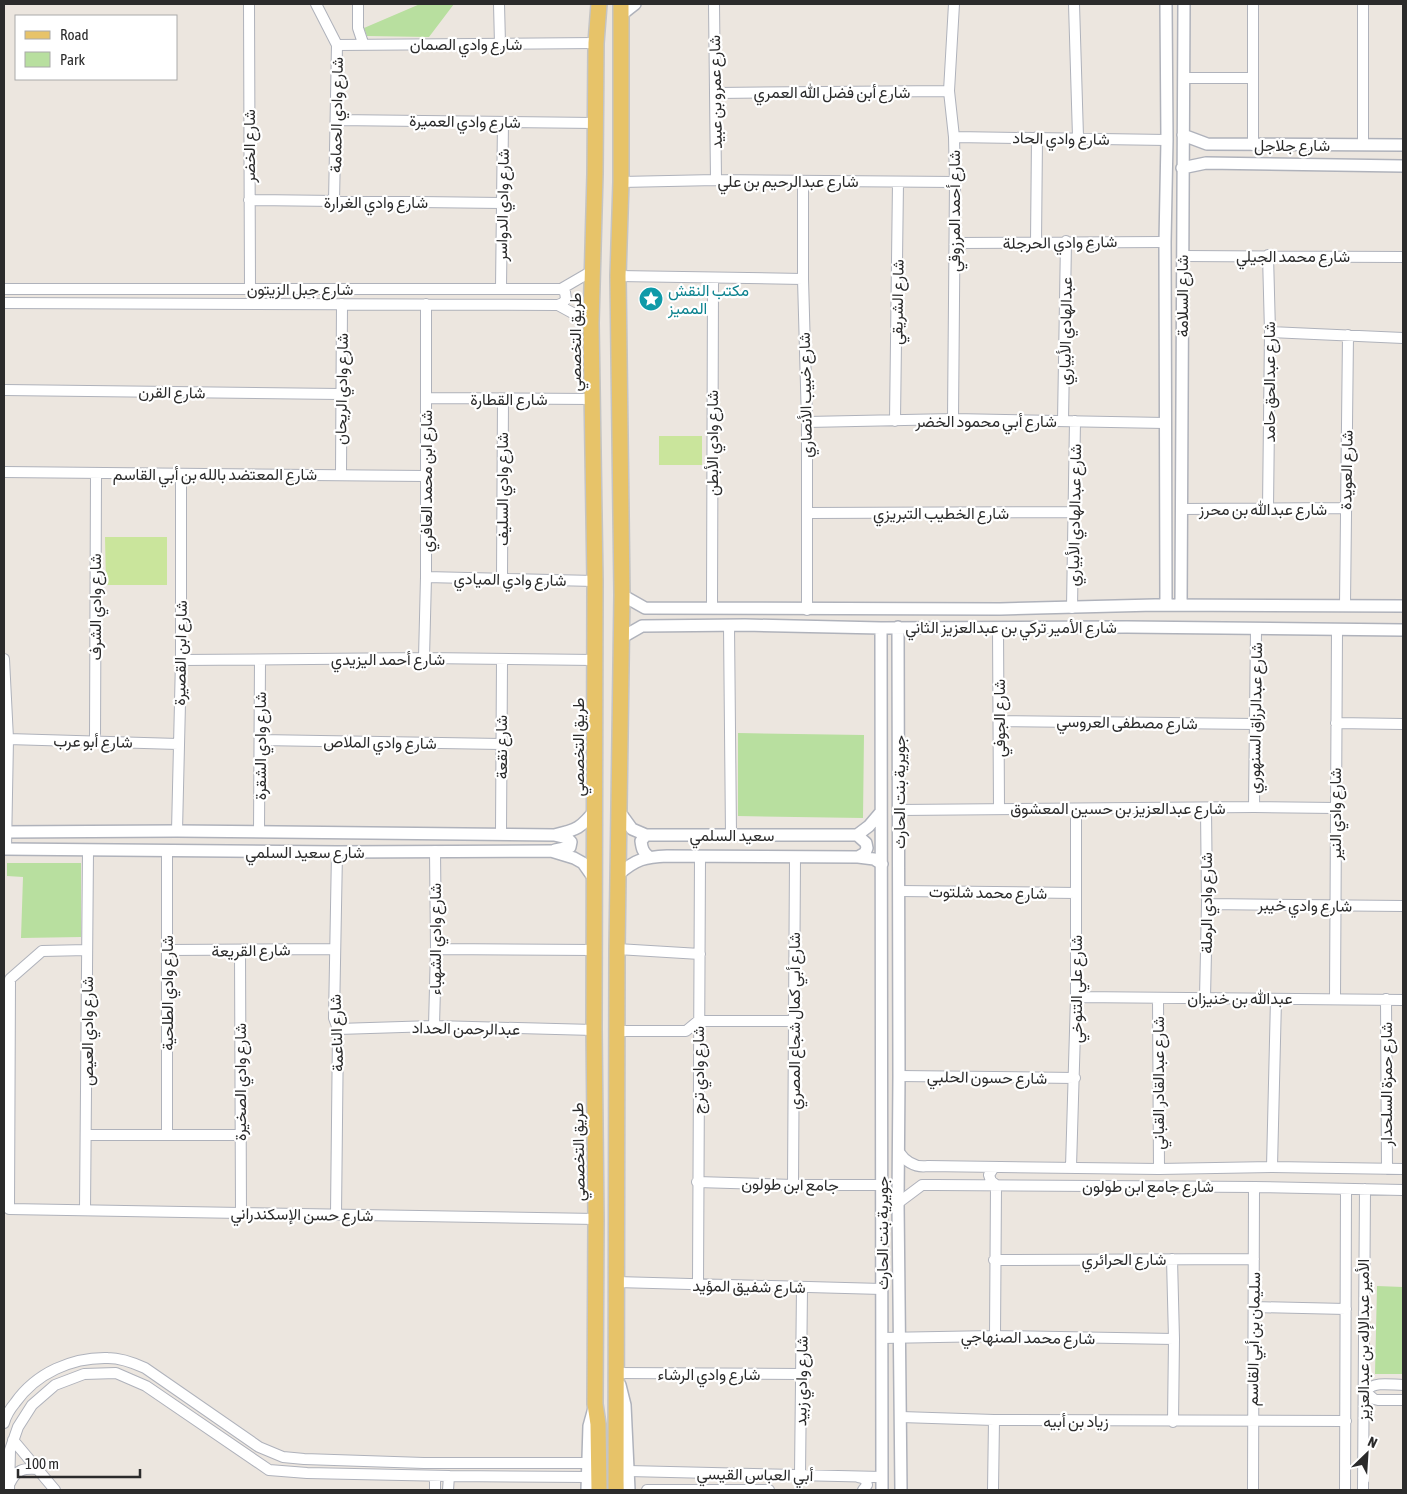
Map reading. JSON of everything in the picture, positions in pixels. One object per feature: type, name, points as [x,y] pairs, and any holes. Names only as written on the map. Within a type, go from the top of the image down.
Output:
[{"type":"main road","name":"طريق التخصصي","points":[[599,4],[596,43],[591,323],[596,809],[594,950],[595,1404],[598,1424],[599,1490]]},
{"type":"main road","points":[[616,1490],[617,949],[622,595],[618,276],[621,182],[621,9]]},
{"type":"street","name":"شارع الخضر","points":[[249,4],[250,289]]},
{"type":"street","name":"شارع وادي الحمامة","points":[[316,4],[337,45],[334,202]]},
{"type":"street","points":[[358,4],[358,28],[363,43]]},
{"type":"street","points":[[499,4],[500,44]]},
{"type":"street","points":[[621,9],[635,4]]},
{"type":"street","name":"شارع عمرو بن عبيد","points":[[714,4],[716,180]]},
{"type":"street","name":"شارع أحمد المرزوقي","points":[[953,419],[955,182],[954,137],[949,91],[954,4]]},
{"type":"street","points":[[1074,4],[1078,137]]},
{"type":"street","points":[[1166,4],[1168,140],[1165,242],[1166,605]]},
{"type":"street","name":"شارع السلامة","points":[[1181,606],[1184,4]]},
{"type":"street","points":[[1253,4],[1253,145]]},
{"type":"street","points":[[1363,4],[1364,145]]},
{"type":"street","points":[[1166,36],[1175,30],[1183,39]]},
{"type":"street","name":"شارع وادي الصمان","points":[[337,45],[363,43],[596,43]]},
{"type":"street","points":[[1184,78],[1253,78]]},
{"type":"street","name":"شارع أبن فضل الله العمري","points":[[715,93],[949,91]]},
{"type":"street","name":"شارع وادي العميرة","points":[[336,120],[595,123]]},
{"type":"street","name":"شارع وادي الدواسر","points":[[501,288],[503,122]]},
{"type":"street","name":"شارع جلاجل","points":[[1183,135],[1206,144],[1403,145]]},
{"type":"street","name":"شارع وادي الحاد","points":[[954,137],[1078,137],[1168,140]]},
{"type":"street","points":[[1036,243],[1037,137]]},
{"type":"street","points":[[1219,163],[1214,154],[1220,144]]},
{"type":"street","name":"شارع جلاجل","points":[[1182,168],[1206,163],[1403,166]]},
{"type":"street","name":"شارع عبدالرحيم بن علي","points":[[621,182],[716,180],[955,182]]},
{"type":"street","name":"شارع خبيب الأنصاري","points":[[803,181],[803,279],[807,422],[807,610]]},
{"type":"street","name":"شارع الشريقي","points":[[895,421],[898,182]]},
{"type":"street","name":"شارع وادي الغرارة","points":[[250,200],[502,203]]},
{"type":"street","name":"عبدالهادي الأبياري","points":[[1064,421],[1066,242]]},
{"type":"street","name":"شارع وادي الحرجلة","points":[[955,243],[1165,242]]},
{"type":"street","name":"شارع عبدالحق حامد","points":[[1268,255],[1270,332],[1268,508]]},
{"type":"street","name":"شارع محمد الجيلي","points":[[1183,256],[1403,257]]},
{"type":"street","name":"شارع جبل الزيتون","points":[[4,289],[561,288],[592,271]]},
{"type":"street","points":[[618,276],[803,279]]},
{"type":"street","name":"شارع وادي الأبطن","points":[[712,608],[713,278]]},
{"type":"street","points":[[558,305],[566,299],[565,292],[561,288]]},
{"type":"street","name":"شارع جبل الزيتون","points":[[4,303],[558,305],[591,323]]},
{"type":"street","name":"شارع وادي الريحان","points":[[341,474],[342,304]]},
{"type":"street","name":"شارع ابن محمد العافري","points":[[424,658],[426,577],[426,304]]},
{"type":"street","points":[[1270,332],[1403,338]]},
{"type":"street","name":"شارع العويدة","points":[[1345,605],[1348,335]]},
{"type":"street","name":"شارع القرن","points":[[4,390],[340,394]]},
{"type":"street","name":"شارع القطارة","points":[[426,398],[503,400],[593,399]]},
{"type":"street","name":"شارع وادي السليف","points":[[502,578],[503,400]]},
{"type":"street","name":"شارع أبي محمود الخضر","points":[[807,422],[953,419],[1165,423]]},
{"type":"street","name":"شارع عبدالهادي الأبياري","points":[[1072,608],[1075,421]]},
{"type":"street","name":"شارع المعتضد بالله بن أبي القاسم","points":[[4,472],[425,476]]},
{"type":"street","name":"شارع وادي الشرف","points":[[95,741],[96,473]]},
{"type":"street","name":"شارع ابن القصيرة","points":[[177,831],[181,474]]},
{"type":"street","points":[[1165,508],[1181,509]]},
{"type":"street","name":"شارع عبدالله بن محرز","points":[[1181,509],[1346,508]]},
{"type":"street","name":"شارع الخطيب التبريزي","points":[[807,513],[1074,512]]},
{"type":"street","name":"شارع وادي الميادي","points":[[426,577],[595,581]]},
{"type":"street","points":[[1166,590],[1174,596],[1181,588]]},
{"type":"street","name":"شارع الأمير تركي بن عبدالعزيز الثاني","points":[[622,595],[645,608],[807,610],[1072,608],[1166,605],[1403,606]]},
{"type":"street","points":[[1107,606],[1115,612],[1116,616],[1115,623],[1110,627]]},
{"type":"street","points":[[642,626],[641,613],[645,608]]},
{"type":"street","points":[[711,626],[712,608]]},
{"type":"street","points":[[743,609],[753,616],[745,625]]},
{"type":"street","points":[[766,609],[759,612],[757,617],[766,625]]},
{"type":"street","points":[[998,628],[1000,609]]},
{"type":"street","points":[[729,625],[731,835]]},
{"type":"street","name":"شارع الأمير تركي بن عبدالعزيز الثاني","points":[[621,638],[642,626],[729,625],[881,628],[1110,627],[1256,630],[1403,630]]},
{"type":"street","name":"جويرية بنت الحارث","points":[[881,628],[882,1490]]},
{"type":"street","name":"جويرية بنت الحارث","points":[[898,628],[900,1076],[898,1203],[901,1490]]},
{"type":"street","name":"شارع الجوفي","points":[[998,628],[999,809]]},
{"type":"street","name":"شارع عبدالرزاق السنهوري","points":[[1254,807],[1256,630]]},
{"type":"street","name":"شارع وادي النير","points":[[1335,999],[1337,630]]},
{"type":"street","points":[[881,646],[889,639],[898,644]]},
{"type":"street","name":"شارع أحمد اليزيدي","points":[[180,660],[424,658],[595,660]]},
{"type":"street","points":[[4,659],[8,740],[5,849]]},
{"type":"street","name":"شارع وادي الشقرة","points":[[259,832],[260,660]]},
{"type":"street","name":"شارع نقعة","points":[[500,834],[502,660]]},
{"type":"street","name":"شارع مصطفى العروسي","points":[[1000,721],[1255,724]]},
{"type":"street","points":[[1336,723],[1403,724]]},
{"type":"street","name":"شارع أبو عرب","points":[[8,740],[178,744]]},
{"type":"street","name":"شارع وادي الملاص","points":[[260,740],[501,744]]},
{"type":"street","name":"شارع وادي الرملة","points":[[1205,998],[1207,904],[1206,808]]},
{"type":"street","name":"شارع عبدالعزيز بن حسين المعشوق","points":[[899,810],[1336,808]]},
{"type":"street","name":"شارع سعيد السلمي","points":[[5,832],[177,831],[554,835],[572,831],[584,824],[596,809]]},
{"type":"street","name":"شارع علي التنوخي","points":[[1071,1167],[1075,1078],[1076,810]]},
{"type":"street","points":[[619,811],[632,829],[646,836],[641,841],[644,853],[649,857]]},
{"type":"street","points":[[858,857],[867,848],[866,843],[857,835],[869,826],[880,813]]},
{"type":"street","points":[[336,834],[337,852]]},
{"type":"street","points":[[513,834],[513,851]]},
{"type":"street","points":[[551,851],[570,847],[571,842],[567,838],[554,835]]},
{"type":"street","name":"سعيد السلمي","points":[[646,836],[857,835]]},
{"type":"street","name":"شارع سعيد السلمي","points":[[5,849],[167,852],[551,851],[574,858],[583,863],[595,880]]},
{"type":"street","name":"شارع وادي العيص","points":[[85,1210],[88,851]]},
{"type":"street","name":"شارع وادي الشهباء","points":[[434,1026],[436,949],[435,851]]},
{"type":"street","name":"شارع وادي الطلحية","points":[[167,852],[167,1135]]},
{"type":"street","name":"شارع الناعمة","points":[[336,1214],[338,1028],[334,1018],[337,852]]},
{"type":"street","name":"شارع وادي ترج","points":[[698,1285],[700,856]]},
{"type":"street","name":"سعيد السلمي","points":[[619,874],[631,863],[649,857],[858,857],[874,859],[882,864]]},
{"type":"street","name":"شارع أبي كمال شجاع المصري","points":[[793,1185],[796,857]]},
{"type":"street","name":"شارع محمد شلتوت","points":[[899,890],[1076,893]]},
{"type":"street","name":"شارع وادي خيبر","points":[[1207,904],[1403,906]]},
{"type":"street","name":"شارع القريعة","points":[[167,950],[335,949]]},
{"type":"street","points":[[436,949],[594,950]]},
{"type":"street","points":[[617,949],[700,954]]},
{"type":"street","name":"شارع حسن الإسكندراني","points":[[87,950],[42,951],[10,979],[8,1209],[596,1219]]},
{"type":"street","name":"شارع وادي الصخيرة","points":[[240,950],[241,1214]]},
{"type":"street","points":[[881,955],[890,962],[895,962],[899,956]]},
{"type":"street","points":[[881,975],[886,969],[890,968],[895,969],[899,975]]},
{"type":"street","name":"عبدالله بن خنيزان","points":[[1076,997],[1403,1000]]},
{"type":"street","name":"شارع عبدالقادر القباني","points":[[1158,998],[1159,1169]]},
{"type":"street","points":[[1272,1167],[1276,998]]},
{"type":"street","name":"شارع حمزة السلحدار","points":[[1386,999],[1386,1169]]},
{"type":"street","points":[[617,1031],[686,1031],[698,1021],[793,1021]]},
{"type":"street","name":"عبدالرحمن الحداد","points":[[338,1028],[434,1026],[594,1030]]},
{"type":"street","name":"شارع حسون الحلبي","points":[[900,1076],[1075,1078]]},
{"type":"street","points":[[86,1135],[240,1135]]},
{"type":"street","name":"شارع جامع ابن طولون","points":[[899,1152],[903,1159],[919,1168],[928,1166],[978,1166],[1159,1169],[1272,1167],[1403,1169]]},
{"type":"street","points":[[977,1184],[982,1176],[978,1166]]},
{"type":"street","points":[[994,1167],[989,1176],[996,1185],[994,1260],[995,1336]]},
{"type":"street","name":"جامع ابن طولون","points":[[697,1182],[793,1185],[882,1184]]},
{"type":"street","name":"شارع جامع ابن طولون","points":[[898,1203],[922,1186],[977,1184],[1403,1190]]},
{"type":"street","name":"سليمان بن أبي القاسم","points":[[1253,1490],[1254,1187]]},
{"type":"street","name":"الأمير عبدالإله بن عبدالعزيز","points":[[1345,1490],[1346,1189]]},
{"type":"street","name":"الأمير عبدالإله بن عبدالعزيز","points":[[1363,1490],[1365,1189]]},
{"type":"street","points":[[1172,1259],[1174,1339],[1173,1422]]},
{"type":"street","name":"شارع الحرائري","points":[[994,1260],[1254,1260]]},
{"type":"street","name":"شارع شفيق المؤيد","points":[[616,1282],[882,1288]]},
{"type":"street","name":"شارع وادي زبيد","points":[[800,1475],[802,1287]]},
{"type":"street","points":[[1254,1307],[1346,1309]]},
{"type":"street","name":"شارع محمد الصنهاجي","points":[[882,1338],[995,1336],[1174,1339]]},
{"type":"street","points":[[4,1423],[6,1416],[23,1391],[40,1378],[69,1363],[89,1358],[111,1358],[146,1368],[260,1447],[282,1457],[304,1460],[404,1462],[588,1463]]},
{"type":"street","points":[[9,1487],[10,1450],[18,1427],[32,1405],[55,1385],[84,1374],[116,1373],[146,1386],[269,1470],[307,1473],[435,1476],[587,1477]]},
{"type":"street","points":[[617,1374],[625,1405],[629,1490]]},
{"type":"street","name":"شارع وادي الرشاء","points":[[617,1374],[801,1374]]},
{"type":"street","points":[[40,1378],[50,1389]]},
{"type":"street","points":[[1403,1385],[1378,1384],[1367,1390],[1368,1394],[1374,1399],[1403,1400]]},
{"type":"street","points":[[587,1490],[589,1426],[595,1404]]},
{"type":"street","name":"زياد بن أبيه","points":[[901,1417],[1173,1422],[1252,1420],[1346,1421]]},
{"type":"street","points":[[993,1490],[994,1420]]},
{"type":"street","points":[[13,1440],[55,1490]]},
{"type":"street","points":[[403,1475],[404,1462]]},
{"type":"street","points":[[526,1463],[526,1477]]},
{"type":"street","points":[[9,1487],[13,1476],[18,1471],[27,1468],[37,1469]]},
{"type":"street","name":"أبي العباس القيسي","points":[[628,1472],[882,1478]]},
{"type":"street","points":[[652,1490],[646,1483],[649,1475],[655,1472]]},
{"type":"street","points":[[435,1476],[435,1490]]},
{"type":"street","points":[[448,1476],[448,1490]]},
{"type":"street","points":[[858,1477],[864,1478],[867,1481],[864,1490]]},
{"type":"street","name":"أبي العباس القيسي","points":[[652,1490],[769,1490]]},
{"type":"green space","points":[[420,4],[454,4],[429,37],[367,36],[364,28]]},
{"type":"green space","points":[[659,436],[702,436],[702,465],[659,465]]},
{"type":"green space","points":[[105,537],[167,537],[167,585],[106,585]]},
{"type":"green space","points":[[738,733],[864,735],[863,818],[738,816]]},
{"type":"green space","points":[[7,863],[81,863],[81,937],[21,938],[23,877],[7,876]]},
{"type":"green space","points":[[1377,1286],[1403,1287],[1403,1374],[1375,1374]]},
{"type":"place","name":"مكتب النقش المميز","points":[[651,299]]}]
